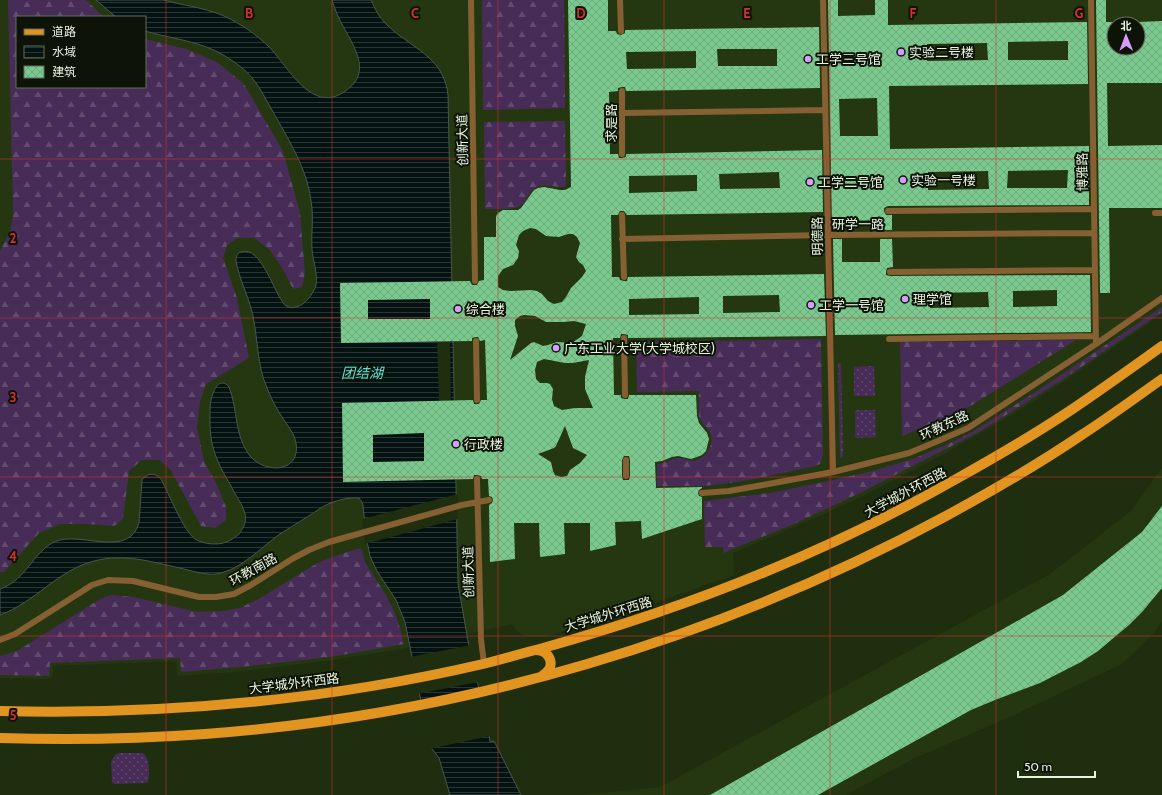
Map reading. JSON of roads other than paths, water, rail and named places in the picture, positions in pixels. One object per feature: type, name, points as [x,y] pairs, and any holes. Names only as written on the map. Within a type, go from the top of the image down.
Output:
[{"type":"main road","name":"大学城外环西路","points":[[0,711],[113,712],[232,704],[302,696],[370,686],[484,664],[617,626],[692,601],[770,570],[853,533],[950,483],[1046,426],[1162,346]]},
{"type":"main road","points":[[0,738],[114,738],[206,734],[277,727],[410,706],[494,689],[626,652],[701,626],[774,598],[865,557],[905,537],[963,506],[1060,449],[1102,422],[1162,379]]},
{"type":"main road","points":[[534,650],[539,650],[547,654],[551,662],[549,671],[542,676]]},
{"type":"lane","name":"创新大道","points":[[471,0],[475,281]]},
{"type":"lane","points":[[620,0],[621,30]]},
{"type":"lane","name":"明德路","points":[[823,0],[832,472]]},
{"type":"lane","name":"博雅路","points":[[1091,0],[1096,344]]},
{"type":"lane","name":"求是路","points":[[622,91],[622,154]]},
{"type":"lane","points":[[622,113],[825,110]]},
{"type":"lane","points":[[888,211],[1094,209]]},
{"type":"lane","points":[[622,215],[624,277]]},
{"type":"lane","name":"研学一路","points":[[622,239],[828,235],[1094,233]]},
{"type":"lane","points":[[890,272],[1095,270]]},
{"type":"lane","name":"环教东路","points":[[702,493],[763,486],[832,472],[909,452],[938,441],[968,428],[1096,344],[1162,298]]},
{"type":"lane","points":[[889,339],[1095,336]]},
{"type":"lane","points":[[624,338],[625,395]]},
{"type":"lane","points":[[476,341],[476,400]]},
{"type":"lane","points":[[626,460],[626,476]]},
{"type":"lane","name":"创新大道","points":[[477,479],[480,639],[484,664]]},
{"type":"lane","points":[[478,502],[489,500]]},
{"type":"lane","name":"环教南路","points":[[0,640],[15,634],[92,585],[108,580],[133,581],[199,597],[234,594],[292,559],[329,542],[478,502]]},
{"type":"water","name":"团结湖","points":[[96,0],[163,0],[224,16],[236,22],[264,42],[301,85],[321,97],[332,97],[344,92],[353,85],[358,78],[359,62],[357,53],[339,18],[332,0],[371,0],[381,19],[395,32],[424,54],[440,71],[445,82],[448,95],[458,584],[468,641],[490,742],[494,741],[521,795],[450,795],[439,758],[430,746],[405,622],[396,600],[377,571],[370,556],[366,536],[363,505],[359,498],[350,498],[332,502],[324,506],[280,534],[250,558],[225,572],[207,574],[159,563],[127,558],[94,561],[81,565],[57,579],[24,603],[0,615],[0,589],[10,585],[18,578],[37,556],[51,543],[70,539],[116,542],[126,539],[134,533],[139,523],[142,480],[151,474],[156,475],[161,479],[181,520],[195,539],[205,543],[219,544],[229,541],[240,533],[245,523],[245,513],[218,461],[211,437],[211,400],[215,388],[219,384],[223,383],[229,387],[241,440],[250,456],[256,462],[272,468],[280,468],[288,465],[293,460],[296,453],[294,436],[276,407],[261,370],[253,316],[239,275],[236,258],[241,252],[248,252],[255,256],[267,272],[281,300],[287,307],[292,308],[300,306],[311,295],[316,285],[316,272],[312,249],[312,207],[309,189],[301,165],[261,91],[256,83],[240,66],[225,56],[206,47],[146,31],[146,16],[115,16]]},
{"type":"place","name":"实验二号楼","points":[[901,52]]},
{"type":"place","name":"工学三号馆","points":[[808,59]]},
{"type":"place","name":"实验一号楼","points":[[903,180]]},
{"type":"place","name":"工学二号馆","points":[[810,182]]},
{"type":"place","name":"理学馆","points":[[905,299]]},
{"type":"place","name":"工学一号馆","points":[[811,305]]},
{"type":"place","name":"综合楼","points":[[458,309]]},
{"type":"place","name":"广东工业大学(大学城校区)","points":[[556,348]]},
{"type":"place","name":"行政楼","points":[[456,444]]}]
